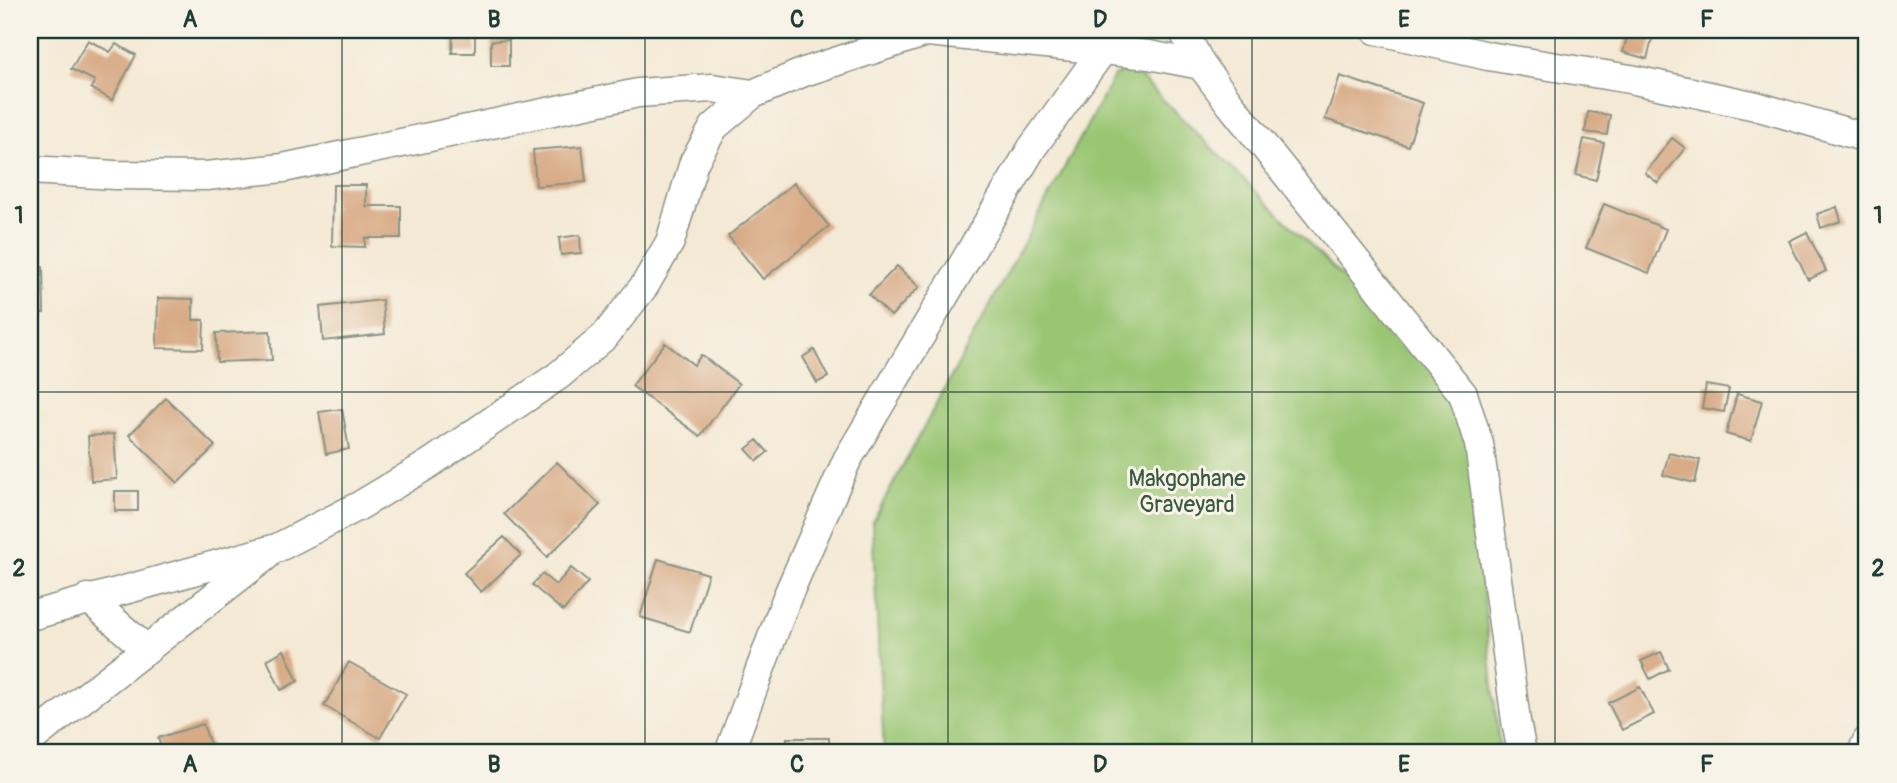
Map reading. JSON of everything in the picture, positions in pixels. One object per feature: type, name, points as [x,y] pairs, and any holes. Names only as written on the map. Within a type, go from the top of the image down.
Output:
[{"type":"street","points":[[1183,30],[1200,65],[1294,186],[1463,394],[1479,444],[1522,753]]},
{"type":"street","points":[[1376,30],[1488,56],[1630,79],[1756,106],[1867,138]]},
{"type":"street","points":[[35,729],[147,650],[277,548],[359,506],[429,464],[558,376],[605,336],[645,285],[670,242],[694,162],[714,127],[753,94],[804,72],[931,31],[1149,55],[1200,65]]},
{"type":"street","points":[[729,753],[787,597],[847,460],[1032,148],[1103,50]]},
{"type":"street","points":[[30,170],[114,175],[206,176],[270,169],[564,111],[638,93],[712,88],[753,94]]},
{"type":"street","points":[[30,616],[277,548]]},
{"type":"street","points":[[88,598],[147,650]]},
{"type":"street","points":[[1862,753],[1867,741]]},
{"type":"green space","name":"Makgophane Graveyard","points":[[1131,68],[1463,396],[1500,753],[884,753],[872,523],[1114,76]]},
{"type":"building","points":[[453,30],[475,30],[475,53],[452,53]]},
{"type":"building","points":[[1629,30],[1654,31],[1647,59],[1623,52]]},
{"type":"building","points":[[88,40],[110,52],[116,44],[136,55],[112,100],[91,88],[95,81],[71,69]]},
{"type":"building","points":[[509,40],[509,66],[491,66],[491,41]]},
{"type":"building","points":[[1340,76],[1423,103],[1408,146],[1325,119]]},
{"type":"building","points":[[1588,112],[1610,115],[1607,135],[1585,132]]},
{"type":"building","points":[[1672,138],[1685,148],[1658,183],[1645,173]]},
{"type":"building","points":[[1584,139],[1604,143],[1596,180],[1576,175]]},
{"type":"building","points":[[582,146],[586,182],[536,186],[533,150]]},
{"type":"building","points":[[794,183],[829,226],[763,279],[728,236]]},
{"type":"building","points":[[333,185],[366,185],[366,206],[401,206],[401,238],[365,238],[365,247],[332,246]]},
{"type":"building","points":[[1604,204],[1666,229],[1649,273],[1586,248]]},
{"type":"building","points":[[1837,207],[1841,221],[1821,228],[1817,214]]},
{"type":"building","points":[[1807,232],[1826,271],[1808,280],[1789,241]]},
{"type":"building","points":[[580,235],[581,253],[561,255],[559,238]]},
{"type":"building","points":[[897,266],[919,287],[891,316],[869,295]]},
{"type":"building","points":[[43,267],[44,313],[30,313],[30,268]]},
{"type":"building","points":[[158,298],[193,299],[193,320],[204,320],[203,349],[157,348]]},
{"type":"building","points":[[382,300],[385,334],[323,341],[320,307]]},
{"type":"building","points":[[270,331],[272,360],[217,362],[216,333]]},
{"type":"building","points":[[665,343],[694,365],[701,355],[739,384],[700,436],[632,386]]},
{"type":"building","points":[[814,350],[828,377],[817,383],[803,357]]},
{"type":"building","points":[[1706,385],[1729,389],[1724,412],[1702,408]]},
{"type":"building","points":[[1737,394],[1762,401],[1751,441],[1726,434]]},
{"type":"building","points":[[166,398],[215,446],[178,483],[129,435]]},
{"type":"building","points":[[342,409],[349,449],[326,454],[319,412]]},
{"type":"building","points":[[114,434],[117,479],[91,481],[88,436]]},
{"type":"building","points":[[757,440],[768,452],[757,461],[746,449]]},
{"type":"building","points":[[1669,453],[1700,460],[1695,483],[1663,475]]},
{"type":"building","points":[[557,462],[600,505],[547,557],[504,514]]},
{"type":"building","points":[[115,491],[138,491],[138,511],[115,511]]},
{"type":"building","points":[[504,537],[521,555],[481,592],[464,573]]},
{"type":"building","points":[[658,559],[708,574],[690,632],[640,617]]},
{"type":"building","points":[[571,568],[588,582],[563,611],[532,585],[542,574],[556,585]]},
{"type":"building","points":[[284,650],[298,681],[281,690],[267,660]]},
{"type":"building","points":[[1661,652],[1669,669],[1650,679],[1641,661]]},
{"type":"building","points":[[349,662],[406,694],[380,738],[324,706]]},
{"type":"building","points":[[1640,687],[1654,714],[1622,730],[1608,703]]},
{"type":"building","points":[[203,724],[213,753],[163,753],[158,738]]},
{"type":"building","points":[[787,738],[829,738],[829,753],[787,753]]}]
